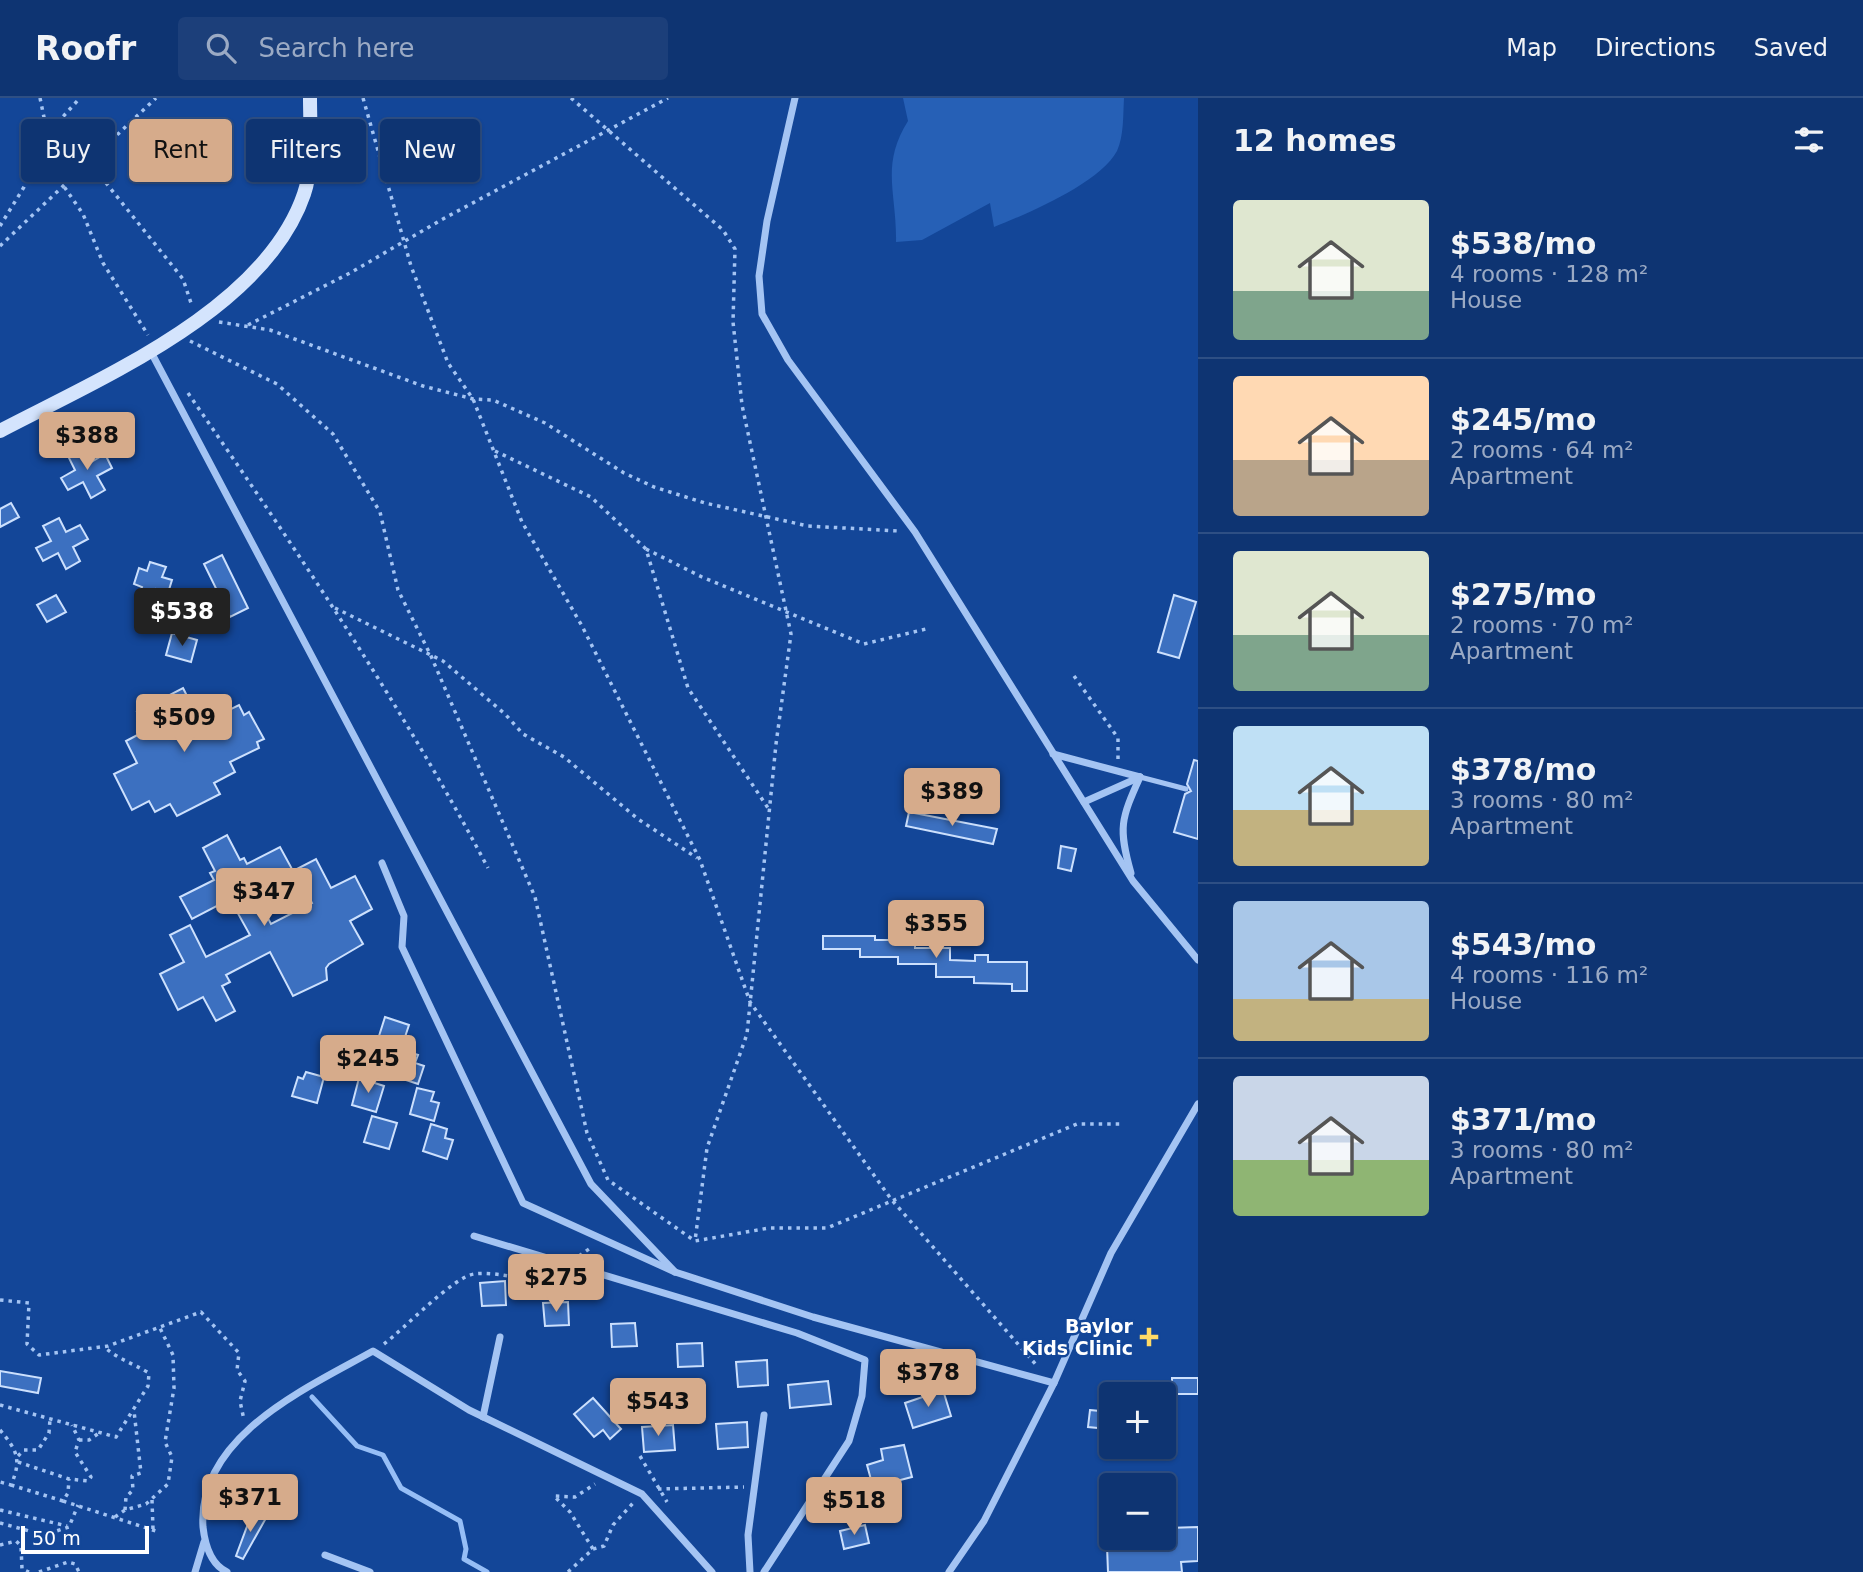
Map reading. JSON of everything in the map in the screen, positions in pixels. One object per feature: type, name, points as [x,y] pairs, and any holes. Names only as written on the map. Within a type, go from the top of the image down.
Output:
[{"type":"street","points":[[0,431],[154,350],[233,294],[281,239],[305,192],[310,98]]},
{"type":"street","points":[[795,98],[767,221],[759,276],[762,314],[788,360],[915,532],[1133,881],[1198,960]]},
{"type":"street","points":[[154,350],[591,1184],[675,1272]]},
{"type":"street","points":[[1054,754],[1140,777]]},
{"type":"street","points":[[1084,802],[1140,777]]},
{"type":"street","points":[[1133,881],[1121,837],[1124,816],[1140,777]]},
{"type":"street","points":[[382,863],[404,916],[402,947],[523,1203],[606,1238],[675,1272],[813,1317],[1054,1383]]},
{"type":"street","points":[[949,1572],[984,1521],[1054,1383],[1111,1253],[1198,1104]]},
{"type":"street","points":[[474,1236],[797,1334],[865,1360],[862,1396],[849,1441],[764,1572]]},
{"type":"street","points":[[483,1417],[500,1336]]},
{"type":"street","points":[[195,1572],[204,1542],[203,1519],[219,1463],[275,1405],[373,1351],[483,1417],[642,1494],[712,1572]]},
{"type":"street","points":[[750,1572],[748,1535],[764,1415]]},
{"type":"street","points":[[204,1542],[217,1567],[227,1572]]},
{"type":"street","points":[[325,1555],[370,1572]]},
{"type":"lane","points":[[1140,777],[1186,789]]},
{"type":"path","points":[[40,98],[45,119]]},
{"type":"path","points":[[62,119],[80,98]]},
{"type":"path","points":[[115,137],[156,98]]},
{"type":"path","points":[[362,98],[403,242],[448,363],[473,399],[522,522],[582,626],[700,860],[750,1002],[891,1199],[1014,1342],[1054,1383]]},
{"type":"path","points":[[571,98],[723,230],[735,249],[734,335],[742,405],[791,634],[769,810],[747,1034],[707,1148],[695,1241]]},
{"type":"path","points":[[246,326],[668,98]]},
{"type":"path","points":[[0,226],[26,182]]},
{"type":"path","points":[[61,182],[83,214],[103,263],[154,350]]},
{"type":"path","points":[[0,246],[69,182]]},
{"type":"path","points":[[105,182],[183,279],[197,318],[270,330],[423,386],[473,399],[493,400],[545,423],[594,457],[654,487],[705,503],[764,514],[808,526],[915,532]]},
{"type":"path","points":[[176,334],[277,384],[333,433],[380,512],[398,590],[432,656],[535,897],[587,1133],[608,1180],[695,1241],[769,1228],[827,1228],[891,1199],[1077,1124],[1120,1124]]},
{"type":"path","points":[[187,393],[333,607],[432,766],[488,869]]},
{"type":"path","points":[[494,451],[591,497],[646,549],[702,577],[786,612],[864,644],[926,629]]},
{"type":"path","points":[[646,549],[688,688],[769,810]]},
{"type":"path","points":[[333,607],[443,661],[485,696],[523,734],[564,757],[638,819],[700,860]]},
{"type":"path","points":[[1074,677],[1118,738],[1117,769]]},
{"type":"path","points":[[373,1351],[429,1307],[449,1286],[472,1274],[552,1277],[572,1266],[580,1254],[606,1238]]},
{"type":"path","points":[[0,1300],[29,1303],[27,1344],[39,1355],[104,1347],[201,1312],[239,1353],[237,1370],[245,1381],[240,1401],[246,1433]]},
{"type":"path","points":[[115,1517],[125,1510],[152,1500],[168,1484],[172,1457],[165,1442],[174,1388],[173,1355],[160,1328]]},
{"type":"path","points":[[0,1405],[116,1437],[148,1386],[149,1373],[136,1365],[125,1364],[104,1347]]},
{"type":"path","points":[[125,1510],[126,1497],[133,1490],[130,1485],[132,1476],[141,1473],[134,1409]]},
{"type":"path","points":[[11,1485],[18,1459],[24,1450],[38,1450],[49,1433],[50,1419]]},
{"type":"path","points":[[18,1459],[69,1479],[88,1481],[91,1477],[75,1452],[79,1440],[72,1425]]},
{"type":"path","points":[[0,1430],[14,1444],[18,1459]]},
{"type":"path","points":[[79,1440],[89,1440],[100,1432]]},
{"type":"path","points":[[593,1549],[576,1520],[554,1496],[575,1497],[587,1492],[606,1475]]},
{"type":"path","points":[[62,1500],[68,1493],[69,1479]]},
{"type":"path","points":[[0,1482],[156,1531],[152,1500]]},
{"type":"path","points":[[659,1489],[754,1487]]},
{"type":"path","points":[[568,1572],[593,1549],[604,1546],[613,1525],[642,1494]]},
{"type":"path","points":[[69,1527],[78,1505]]},
{"type":"path","points":[[0,1510],[69,1527]]},
{"type":"path","points":[[0,1523],[44,1535],[69,1527]]},
{"type":"path","points":[[0,1545],[16,1541],[21,1546],[21,1571],[29,1572]]},
{"type":"path","points":[[39,1572],[68,1562],[75,1564],[79,1572]]},
{"type":"shaded area","points":[[903,98],[1124,98],[1121,139],[1117,151],[1095,175],[1062,196],[1025,214],[994,227],[990,203],[922,240],[896,242],[892,166],[899,137],[908,121]]},
{"type":"building","points":[[83,447],[91,462],[105,454],[112,468],[97,476],[105,490],[91,498],[83,482],[68,490],[61,478],[75,470],[68,456]]},
{"type":"building","points":[[11,503],[19,517],[0,527],[0,509]]},
{"type":"building","points":[[59,518],[66,532],[80,525],[88,539],[73,547],[80,561],[66,569],[58,553],[43,561],[36,548],[51,541],[43,526]]},
{"type":"building","points":[[222,555],[248,608],[230,617],[204,564]]},
{"type":"building","points":[[150,562],[166,567],[162,577],[172,580],[168,593],[156,589],[152,601],[139,596],[142,587],[134,584],[139,568],[147,571]]},
{"type":"building","points":[[56,595],[66,612],[47,622],[37,605]]},
{"type":"building","points":[[1174,595],[1196,602],[1179,658],[1158,652]]},
{"type":"building","points":[[172,633],[197,640],[191,662],[166,655]]},
{"type":"building","points":[[183,688],[196,714],[208,708],[213,718],[239,705],[244,715],[249,712],[264,739],[257,742],[259,748],[230,762],[235,772],[214,783],[220,794],[177,816],[170,804],[155,812],[149,801],[132,810],[114,774],[137,763],[126,741],[147,730],[137,712]]},
{"type":"building","points":[[1194,760],[1198,761],[1198,839],[1174,832],[1185,794],[1191,791],[1187,784]]},
{"type":"building","points":[[909,812],[997,829],[993,844],[906,826]]},
{"type":"building","points":[[227,835],[240,860],[244,858],[247,864],[280,847],[292,869],[253,890],[271,924],[312,903],[295,870],[316,859],[331,888],[355,876],[372,909],[350,921],[363,944],[329,964],[326,968],[327,980],[293,996],[270,952],[226,975],[230,982],[222,986],[235,1011],[216,1021],[203,997],[178,1010],[160,974],[184,962],[170,935],[190,925],[206,957],[250,935],[230,899],[192,919],[180,897],[214,880],[210,873],[215,871],[203,848]]},
{"type":"building","points":[[1061,846],[1076,849],[1071,871],[1058,868]]},
{"type":"building","points":[[823,936],[875,936],[875,940],[915,940],[915,948],[950,948],[950,960],[975,961],[975,955],[988,955],[988,962],[1027,962],[1027,991],[1012,991],[1012,984],[974,983],[974,977],[936,977],[936,964],[898,964],[898,957],[860,957],[860,949],[823,949]]},
{"type":"building","points":[[385,1017],[409,1025],[403,1043],[379,1036]]},
{"type":"building","points":[[352,1043],[371,1048],[363,1075],[339,1068],[344,1049],[350,1050]]},
{"type":"building","points":[[402,1050],[418,1055],[415,1063],[424,1066],[418,1084],[394,1076]]},
{"type":"building","points":[[306,1072],[324,1077],[317,1103],[292,1096],[298,1077],[303,1079]]},
{"type":"building","points":[[359,1078],[384,1086],[376,1112],[352,1105]]},
{"type":"building","points":[[417,1088],[434,1092],[431,1101],[439,1103],[434,1121],[410,1114]]},
{"type":"building","points":[[372,1116],[397,1123],[389,1149],[364,1142]]},
{"type":"building","points":[[431,1124],[447,1129],[445,1138],[453,1140],[447,1159],[423,1151]]},
{"type":"building","points":[[505,1281],[506,1305],[482,1306],[480,1283]]},
{"type":"building","points":[[568,1302],[569,1325],[545,1326],[543,1303]]},
{"type":"building","points":[[635,1323],[637,1346],[612,1347],[611,1324]]},
{"type":"building","points":[[702,1343],[703,1366],[678,1367],[677,1344]]},
{"type":"building","points":[[767,1360],[768,1385],[738,1387],[736,1362]]},
{"type":"building","points":[[0,1371],[41,1378],[38,1393],[0,1386]]},
{"type":"building","points":[[1172,1378],[1198,1378],[1198,1394],[1176,1394],[1176,1382],[1172,1382]]},
{"type":"building","points":[[828,1381],[831,1404],[790,1408],[788,1385]]},
{"type":"building","points":[[943,1390],[951,1416],[913,1428],[905,1403]]},
{"type":"building","points":[[593,1398],[621,1429],[610,1439],[603,1430],[594,1437],[574,1414]]},
{"type":"building","points":[[1090,1410],[1099,1411],[1099,1428],[1088,1427]]},
{"type":"building","points":[[747,1422],[748,1447],[718,1449],[716,1424]]},
{"type":"building","points":[[673,1425],[675,1450],[644,1452],[642,1427]]},
{"type":"building","points":[[904,1445],[912,1477],[873,1487],[867,1465],[883,1460],[881,1449]]},
{"type":"building","points":[[252,1513],[266,1518],[243,1559],[236,1556]]},
{"type":"building","points":[[865,1525],[869,1543],[844,1549],[840,1531]]},
{"type":"building","points":[[1198,1527],[1198,1561],[1181,1562],[1182,1572],[1108,1572],[1107,1550],[1176,1550],[1176,1528]]},
{"type":"waterway","points":[[312,1397],[357,1446],[383,1455],[401,1488],[460,1521],[466,1549],[464,1559],[487,1572]]},
{"type":"place","name":"Baylor Kids Clinic","points":[[1149,1337]]}]
